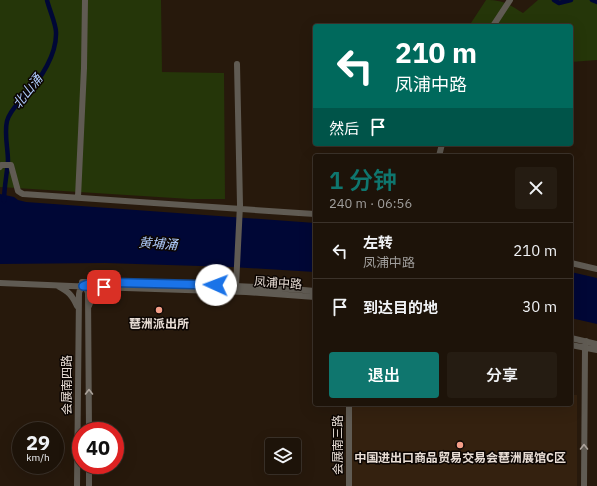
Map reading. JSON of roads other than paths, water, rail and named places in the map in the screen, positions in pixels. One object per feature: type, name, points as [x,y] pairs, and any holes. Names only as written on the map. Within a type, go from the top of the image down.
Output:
[{"type":"street","points":[[78,197],[84,68],[85,0]]},
{"type":"street","points":[[494,24],[510,0]]},
{"type":"street","points":[[236,286],[240,205],[237,64]]},
{"type":"street","points":[[1,166],[11,165],[16,186],[18,191],[21,193],[313,214]]},
{"type":"street","points":[[573,263],[597,269]]},
{"type":"street","name":"凤浦中路","points":[[0,278],[74,282],[236,286],[313,291]]},
{"type":"street","points":[[74,282],[83,286],[93,282]]},
{"type":"street","name":"凤浦中路","points":[[0,283],[233,291],[313,297]]},
{"type":"street","points":[[54,285],[71,294],[78,307]]},
{"type":"street","name":"会展南四路","points":[[77,486],[78,307],[79,291],[83,286],[88,293],[89,422]]},
{"type":"street","points":[[88,307],[97,293],[112,287]]},
{"type":"street","points":[[573,339],[597,350]]},
{"type":"street","points":[[573,345],[597,344]]},
{"type":"street","points":[[584,486],[585,345]]},
{"type":"street","name":"会展南三路","points":[[349,406],[349,486]]},
{"type":"street","points":[[89,474],[89,486]]},
{"type":"water","name":"黄埔涌","points":[[0,194],[14,197],[18,200],[26,202],[313,223],[313,272],[231,267],[105,263],[0,264]]},
{"type":"water","points":[[573,272],[597,278],[597,324],[573,318]]},
{"type":"waterway","name":"北山涌","points":[[4,201],[8,161],[6,136],[8,117],[12,110],[32,88],[47,66],[56,40],[56,29],[47,0]]},
{"type":"waterway","name":"北山涌","points":[[554,0],[559,3],[571,0]]},
{"type":"waterway","name":"北山涌","points":[[592,0],[597,2]]},
{"type":"place","name":"琶洲派出所","points":[[159,310]]},
{"type":"place","name":"中国进出口商品贸易交易会琶洲展馆C区","points":[[460,445]]}]
